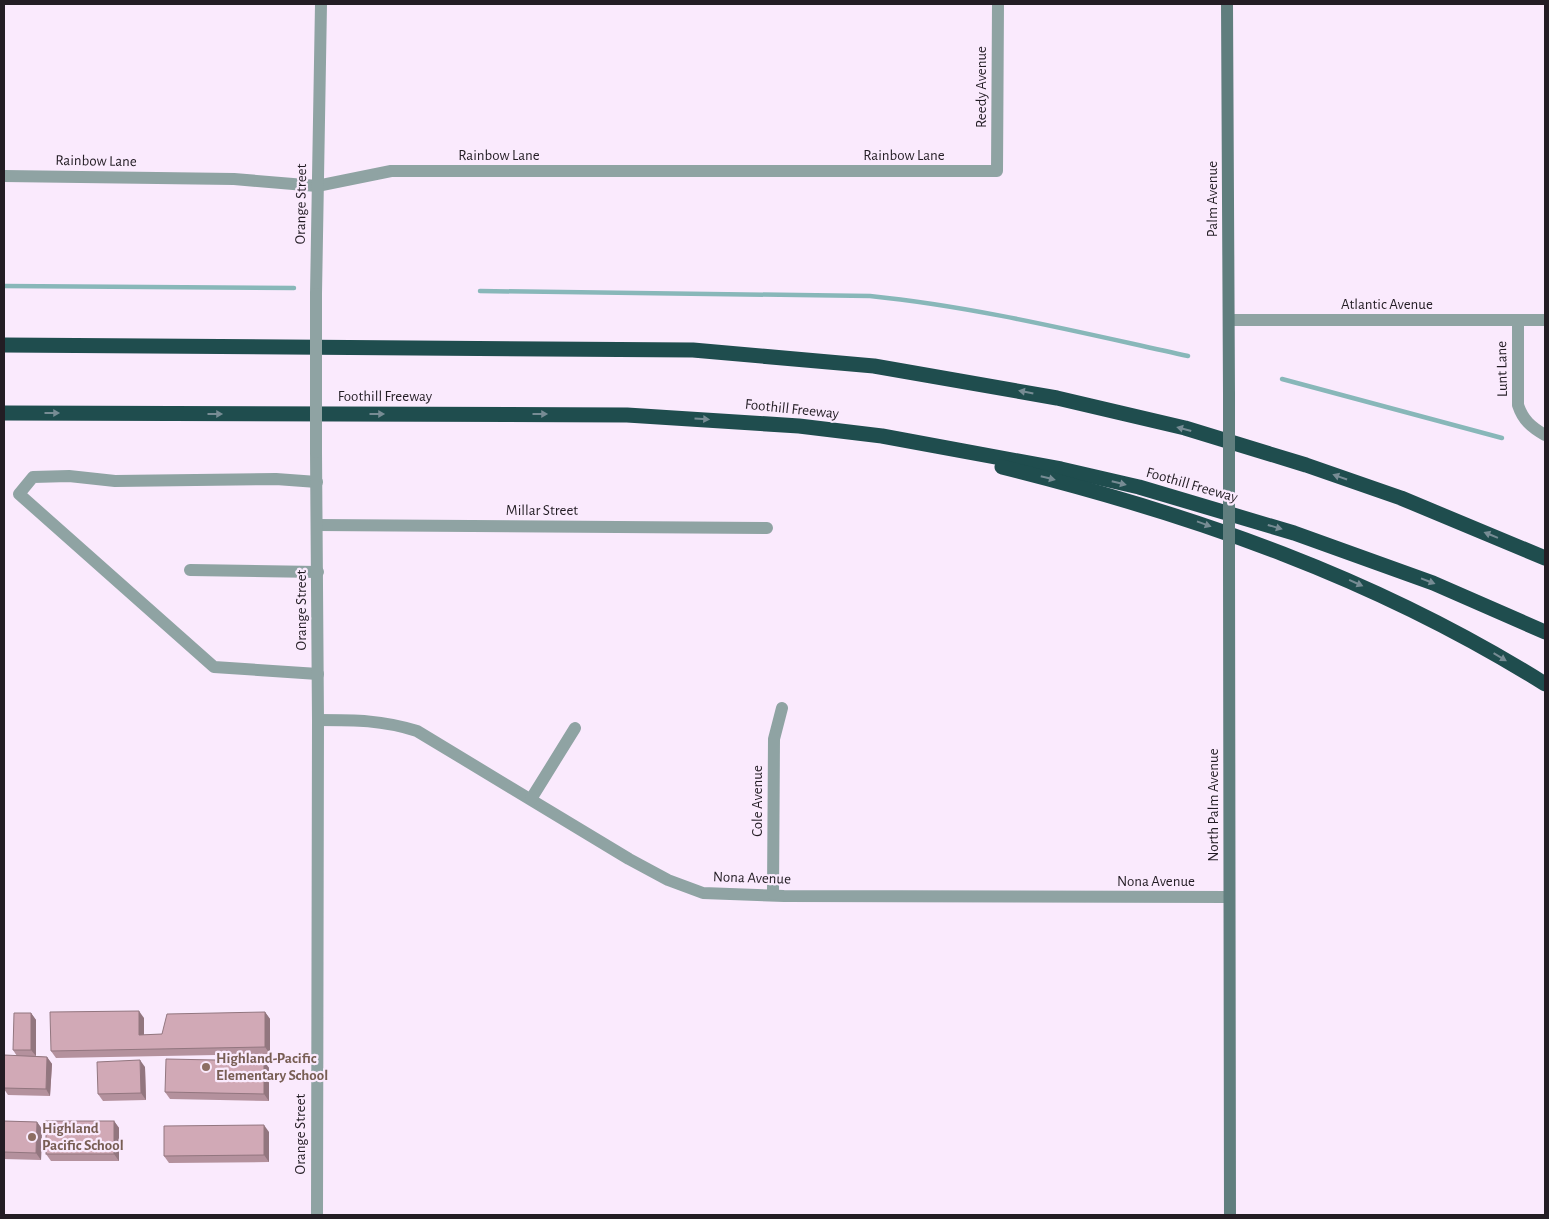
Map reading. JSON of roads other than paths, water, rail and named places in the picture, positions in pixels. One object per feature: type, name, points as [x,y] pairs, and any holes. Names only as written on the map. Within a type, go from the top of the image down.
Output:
[{"type":"highway","points":[[4,345],[683,349],[874,366],[1057,398],[1185,428],[1306,465],[1401,498],[1542,556]]},
{"type":"highway","name":"Foothill Freeway","points":[[4,413],[627,415],[789,426],[882,436],[1061,469],[1139,488],[1294,533],[1433,583],[1545,632]]},
{"type":"highway","points":[[882,436],[1077,486],[1198,521],[1335,573],[1402,604],[1466,637],[1545,684]]},
{"type":"main road","name":"Palm Avenue","points":[[1227,4],[1229,394]]},
{"type":"main road","name":"North Palm Avenue","points":[[1229,394],[1230,1215]]},
{"type":"street","name":"Orange Street","points":[[316,1215],[318,572],[316,294],[321,4]]},
{"type":"street","name":"Reedy Avenue","points":[[997,171],[998,4]]},
{"type":"street","name":"Rainbow Lane","points":[[4,176],[234,179],[317,186],[391,171],[997,171]]},
{"type":"street","name":"Atlantic Avenue","points":[[1229,320],[1545,320]]},
{"type":"street","name":"Lunt Lane","points":[[1518,320],[1518,405],[1522,417],[1545,435]]},
{"type":"street","points":[[317,482],[276,479],[115,481],[69,476],[33,477],[19,494],[214,667],[318,674]]},
{"type":"street","name":"Millar Street","points":[[317,525],[767,528]]},
{"type":"street","points":[[190,570],[318,572]]},
{"type":"street","name":"Cole Avenue","points":[[772,894],[774,739],[782,708]]},
{"type":"street","name":"Nona Avenue","points":[[318,720],[369,720],[394,724],[417,731],[629,859],[668,880],[703,893],[1229,897]]},
{"type":"street","points":[[531,799],[575,728]]},
{"type":"waterway","points":[[4,286],[294,288]]},
{"type":"waterway","points":[[480,291],[870,296],[990,314],[1188,356]]},
{"type":"waterway","points":[[1282,379],[1502,438]]},
{"type":"place","name":"Highland-Pacific Elementary School","points":[[206,1067]]},
{"type":"place","name":"Highland Pacific School","points":[[32,1137]]}]
